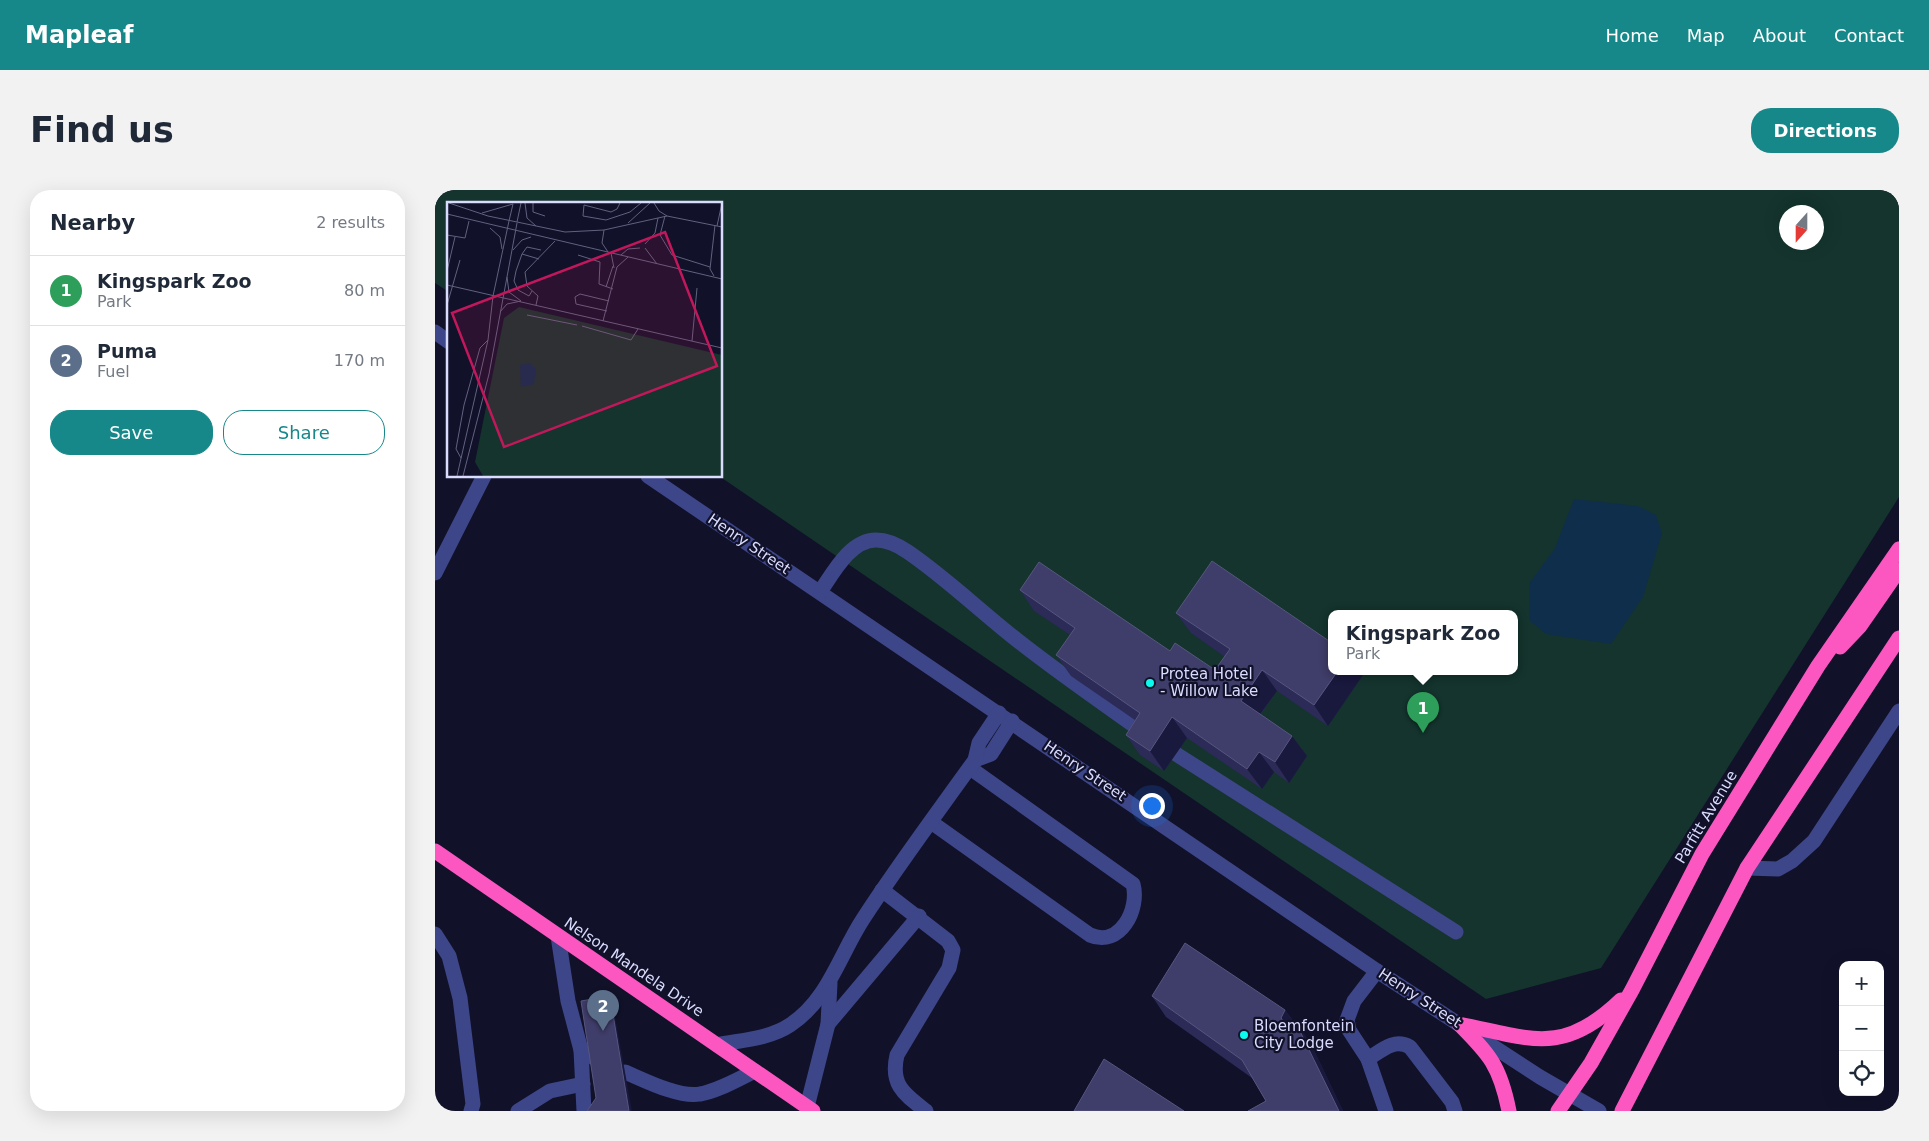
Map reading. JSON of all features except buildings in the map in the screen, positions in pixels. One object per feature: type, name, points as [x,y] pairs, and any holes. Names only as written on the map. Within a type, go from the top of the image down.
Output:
[{"type":"highway","name":"Parfitt Avenue","points":[[1558,1111],[1591,1063],[1632,990],[1702,854],[1818,666],[1899,550]]},
{"type":"highway","points":[[1818,666],[1860,626],[1899,570]]},
{"type":"highway","points":[[1622,1111],[1747,868],[1899,638]]},
{"type":"highway","name":"Nelson Mandela Drive","points":[[435,851],[810,1109]]},
{"type":"highway","points":[[1459,1024],[1518,1036],[1553,1040],[1578,1033],[1600,1021],[1632,990]]},
{"type":"highway","points":[[1459,1024],[1489,1054],[1500,1077],[1509,1111]]},
{"type":"street","points":[[435,332],[447,341]]},
{"type":"street","points":[[435,573],[483,478]]},
{"type":"street","name":"Henry Street","points":[[651,478],[1377,970],[1459,1024],[1599,1111]]},
{"type":"street","points":[[820,592],[847,555],[859,545],[875,540],[890,542],[929,568],[1073,683],[1152,738]]},
{"type":"street","points":[[1747,868],[1778,868],[1792,861],[1814,841],[1899,711]]},
{"type":"street","points":[[717,1045],[767,1036],[789,1025],[809,1009],[830,983],[858,927],[882,890],[972,764],[979,744],[999,713]]},
{"type":"street","points":[[972,764],[991,754],[1012,721]]},
{"type":"street","points":[[1176,754],[1456,932]]},
{"type":"street","points":[[931,822],[1090,935],[1099,938],[1107,937],[1116,933],[1124,925],[1133,910],[1136,896],[1133,884],[972,764]]},
{"type":"street","points":[[882,890],[919,916],[948,941],[953,950],[949,968],[897,1055],[893,1070],[896,1082],[908,1097],[926,1111]]},
{"type":"street","points":[[828,1024],[919,916]]},
{"type":"street","points":[[435,934],[449,956],[460,998],[473,1104],[471,1111]]},
{"type":"street","points":[[558,936],[569,1001],[586,1054],[583,1084],[584,1111]]},
{"type":"street","points":[[1377,970],[1354,1001],[1347,1020],[1349,1030],[1368,1059],[1386,1111]]},
{"type":"street","points":[[810,1109],[828,1024],[830,983]]},
{"type":"street","points":[[1368,1059],[1392,1044],[1401,1042],[1410,1047],[1452,1102],[1455,1111]]},
{"type":"street","points":[[625,1072],[665,1088],[699,1095],[755,1071]]},
{"type":"street","points":[[518,1111],[550,1091],[583,1084]]},
{"type":"green space","points":[[435,190],[1899,190],[1899,497],[1601,968],[1486,999],[722,478],[723,202],[447,202],[447,291],[435,283]]},
{"type":"water","points":[[1574,499],[1638,506],[1656,515],[1662,533],[1643,597],[1611,644],[1546,634],[1529,620],[1529,584],[1555,548]]},
{"type":"place","name":"Protea Hotel - Willow Lake","points":[[1150,683]]},
{"type":"place","name":"Kingspark Zoo","points":[[1423,733]]},
{"type":"place","name":"Puma","points":[[603,1031]]},
{"type":"place","name":"Bloemfontein City Lodge","points":[[1244,1035]]}]
